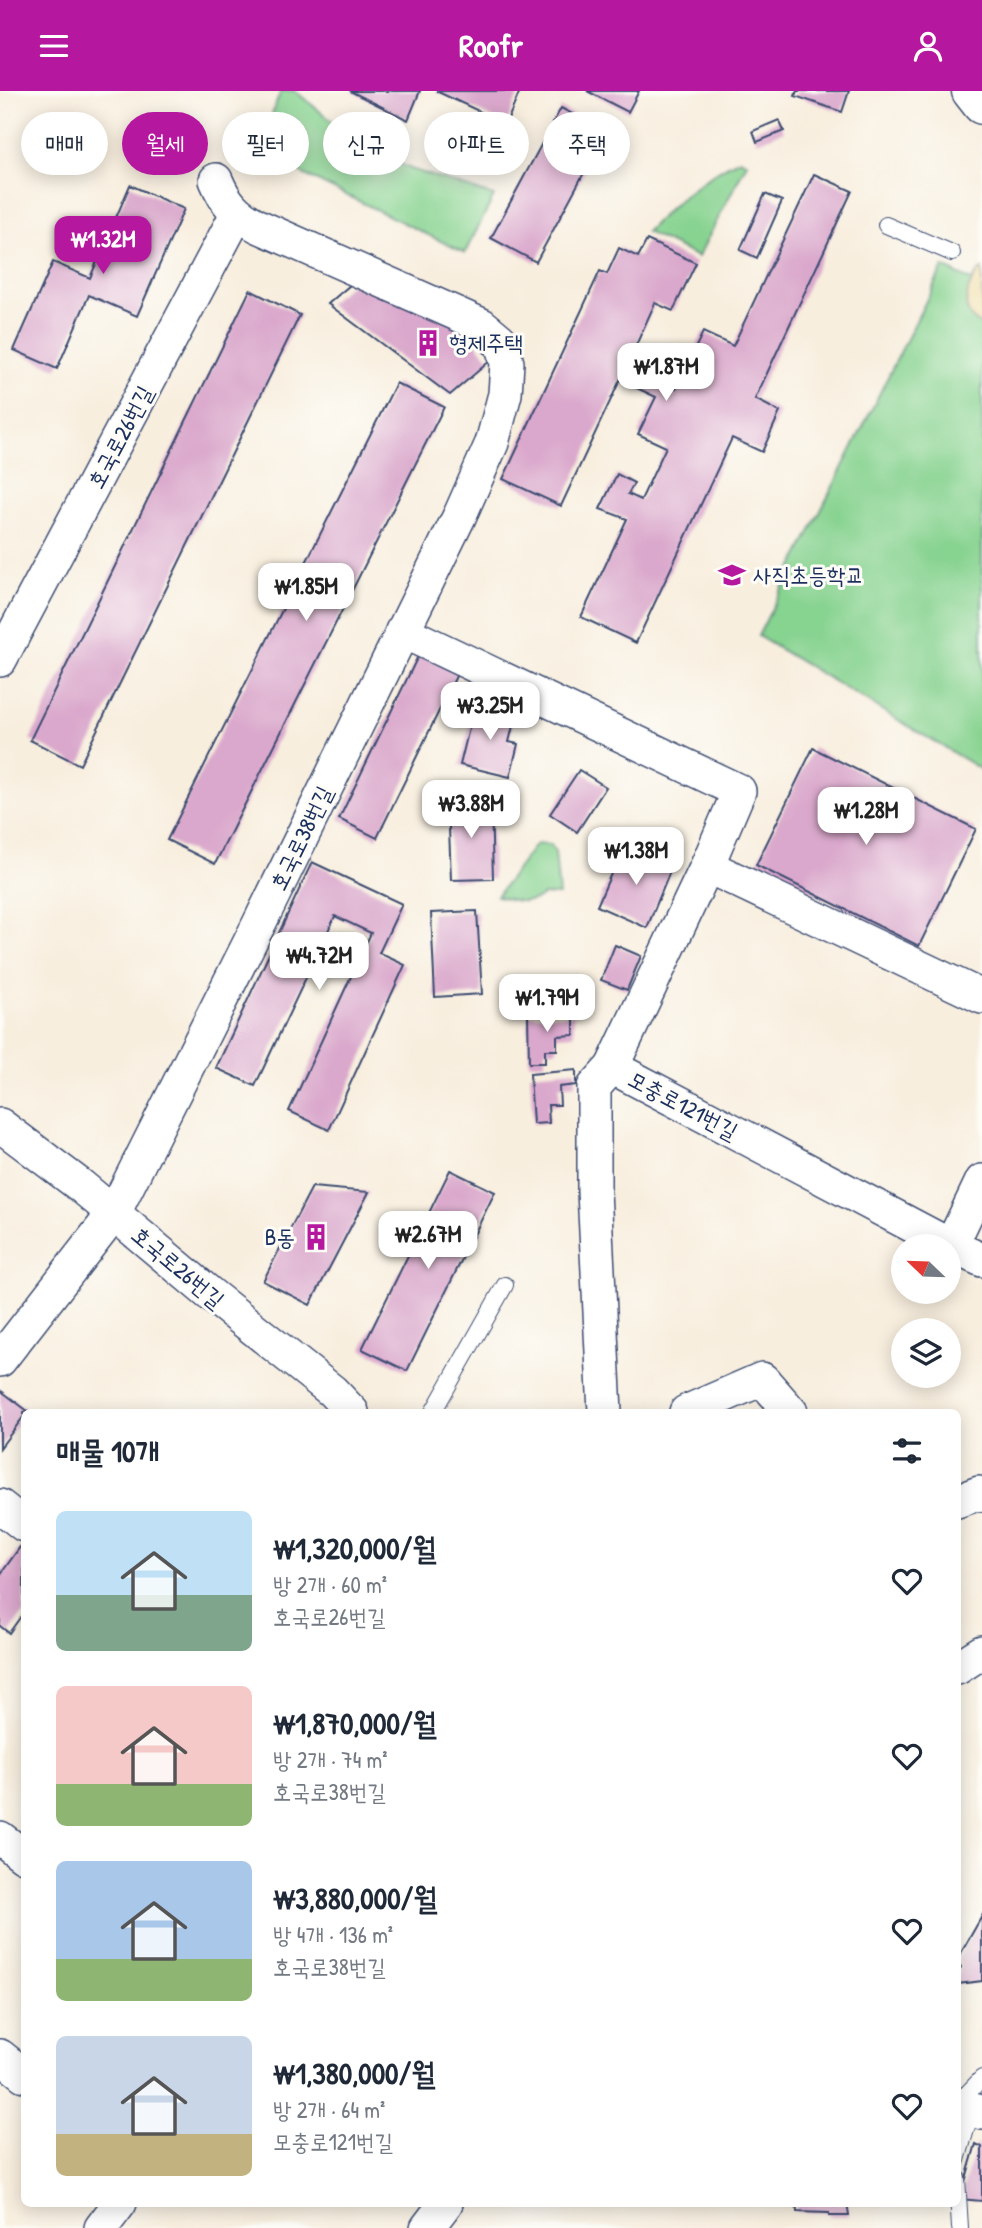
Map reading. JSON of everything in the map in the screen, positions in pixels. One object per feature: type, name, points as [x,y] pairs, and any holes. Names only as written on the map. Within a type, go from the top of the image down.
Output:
[{"type":"street","points":[[971,91],[982,105]]},
{"type":"street","points":[[216,180],[222,195],[237,214]]},
{"type":"street","name":"호국로38번길","points":[[0,1360],[114,1213],[460,515],[492,443],[505,394],[507,363],[500,340],[482,325],[258,226],[237,214]]},
{"type":"street","name":"호국로26번길","points":[[0,660],[237,214]]},
{"type":"street","name":"모충로121번길","points":[[402,631],[739,791],[707,866],[612,1067],[928,1234]]},
{"type":"street","points":[[707,866],[982,997]]},
{"type":"street","points":[[605,1409],[594,1191],[594,1087],[612,1067]]},
{"type":"street","name":"호국로26번길","points":[[0,1125],[82,1186],[210,1294],[332,1391],[349,1409]]},
{"type":"street","points":[[957,1234],[982,1181]]},
{"type":"street","name":"모충로121번길","points":[[961,1251],[982,1261]]},
{"type":"street","points":[[693,1409],[762,1379],[788,1409]]},
{"type":"street","points":[[961,1500],[979,1493],[982,1495]]},
{"type":"street","points":[[0,1506],[21,1523]]},
{"type":"street","points":[[961,1665],[982,1652]]},
{"type":"street","points":[[0,1837],[21,1854]]},
{"type":"street","points":[[0,2056],[21,2073]]},
{"type":"street","points":[[101,2228],[117,2207]]},
{"type":"street","points":[[427,2228],[443,2207]]},
{"type":"lane","points":[[886,225],[952,253]]},
{"type":"lane","points":[[435,1409],[505,1285]]},
{"type":"lane","points":[[961,2139],[967,2108],[982,2078]]},
{"type":"lane","points":[[959,2207],[960,2228]]},
{"type":"green space","points":[[281,91],[295,91],[323,114],[323,175],[410,175],[410,169],[494,196],[465,253],[305,175],[309,175],[309,112],[273,111]]},
{"type":"green space","points":[[740,159],[747,163],[698,257],[646,232],[690,191]]},
{"type":"green space","points":[[943,267],[972,281],[967,300],[968,312],[982,324],[982,770],[758,636]]},
{"type":"green space","points":[[536,844],[550,845],[555,852],[559,895],[543,895],[527,901],[497,896]]},
{"type":"sand","points":[[982,269],[982,324],[969,314],[967,298],[972,282]]},
{"type":"building","points":[[350,91],[420,91],[410,115],[410,112],[392,112]]},
{"type":"building","points":[[436,91],[520,91],[511,112],[481,112]]},
{"type":"building","points":[[587,91],[639,91],[628,112]]},
{"type":"building","points":[[797,91],[849,91],[842,112],[795,96]]},
{"type":"building","points":[[779,120],[784,131],[757,142],[753,131]]},
{"type":"building","points":[[543,141],[543,175],[583,175],[536,262],[491,238],[525,175],[529,175],[529,167]]},
{"type":"building","points":[[814,174],[852,191],[755,399],[780,412],[762,452],[732,438],[636,643],[581,617],[627,519],[600,509],[617,474],[634,483],[628,494],[641,500],[666,447],[638,434],[656,397],[620,380],[561,506],[503,479],[600,271],[607,274],[619,248],[638,257],[647,240],[696,263],[673,311],[655,303],[627,365],[676,388],[703,332],[733,346]]},
{"type":"building","points":[[130,185],[184,209],[137,316],[89,295],[57,369],[14,350],[53,262],[90,278]]},
{"type":"building","points":[[765,194],[782,201],[757,258],[740,250]]},
{"type":"building","name":"형제주택","points":[[357,279],[461,326],[491,360],[450,395],[328,304]]},
{"type":"building","points":[[250,290],[300,315],[80,765],[30,740]]},
{"type":"building","points":[[396,383],[444,407],[215,864],[167,840]]},
{"type":"building","points":[[419,654],[458,672],[377,838],[339,819]]},
{"type":"building","points":[[475,704],[516,714],[509,742],[518,744],[510,777],[460,765]]},
{"type":"building","points":[[813,748],[976,829],[919,946],[756,865]]},
{"type":"building","points":[[579,770],[606,787],[577,832],[550,814]]},
{"type":"building","points":[[491,801],[493,879],[451,880],[448,802]]},
{"type":"building","points":[[638,849],[673,864],[647,928],[597,906],[620,853],[634,859]]},
{"type":"building","points":[[312,862],[402,904],[379,953],[405,965],[329,1130],[289,1111],[371,933],[335,916],[255,1086],[216,1068]]},
{"type":"building","points":[[477,911],[482,994],[435,997],[431,913]]},
{"type":"building","points":[[615,945],[641,956],[627,990],[601,980]]},
{"type":"building","points":[[528,1015],[574,1015],[574,1035],[557,1036],[557,1050],[545,1050],[545,1063],[529,1063]]},
{"type":"building","points":[[576,1070],[576,1085],[559,1087],[560,1105],[548,1105],[549,1123],[533,1124],[530,1074]]},
{"type":"building","points":[[450,1170],[495,1192],[407,1371],[362,1349]]},
{"type":"building","name":"B동","points":[[312,1187],[369,1192],[310,1305],[263,1281]]},
{"type":"building","points":[[0,1390],[25,1409],[21,1409],[21,1420],[0,1448]]},
{"type":"building","points":[[20,1547],[21,1616],[9,1633],[0,1626],[0,1575]]},
{"type":"building","points":[[982,1916],[982,1981],[961,1984],[961,1953]]},
{"type":"building","points":[[976,2144],[982,2147],[982,2201],[961,2199]]},
{"type":"building","points":[[796,2207],[848,2207],[849,2216],[829,2216],[829,2213],[797,2212]]},
{"type":"place","name":"형제주택","points":[[428,343]]},
{"type":"place","name":"사직초등학교","points":[[732,575]]},
{"type":"place","name":"B동","points":[[316,1237]]}]
